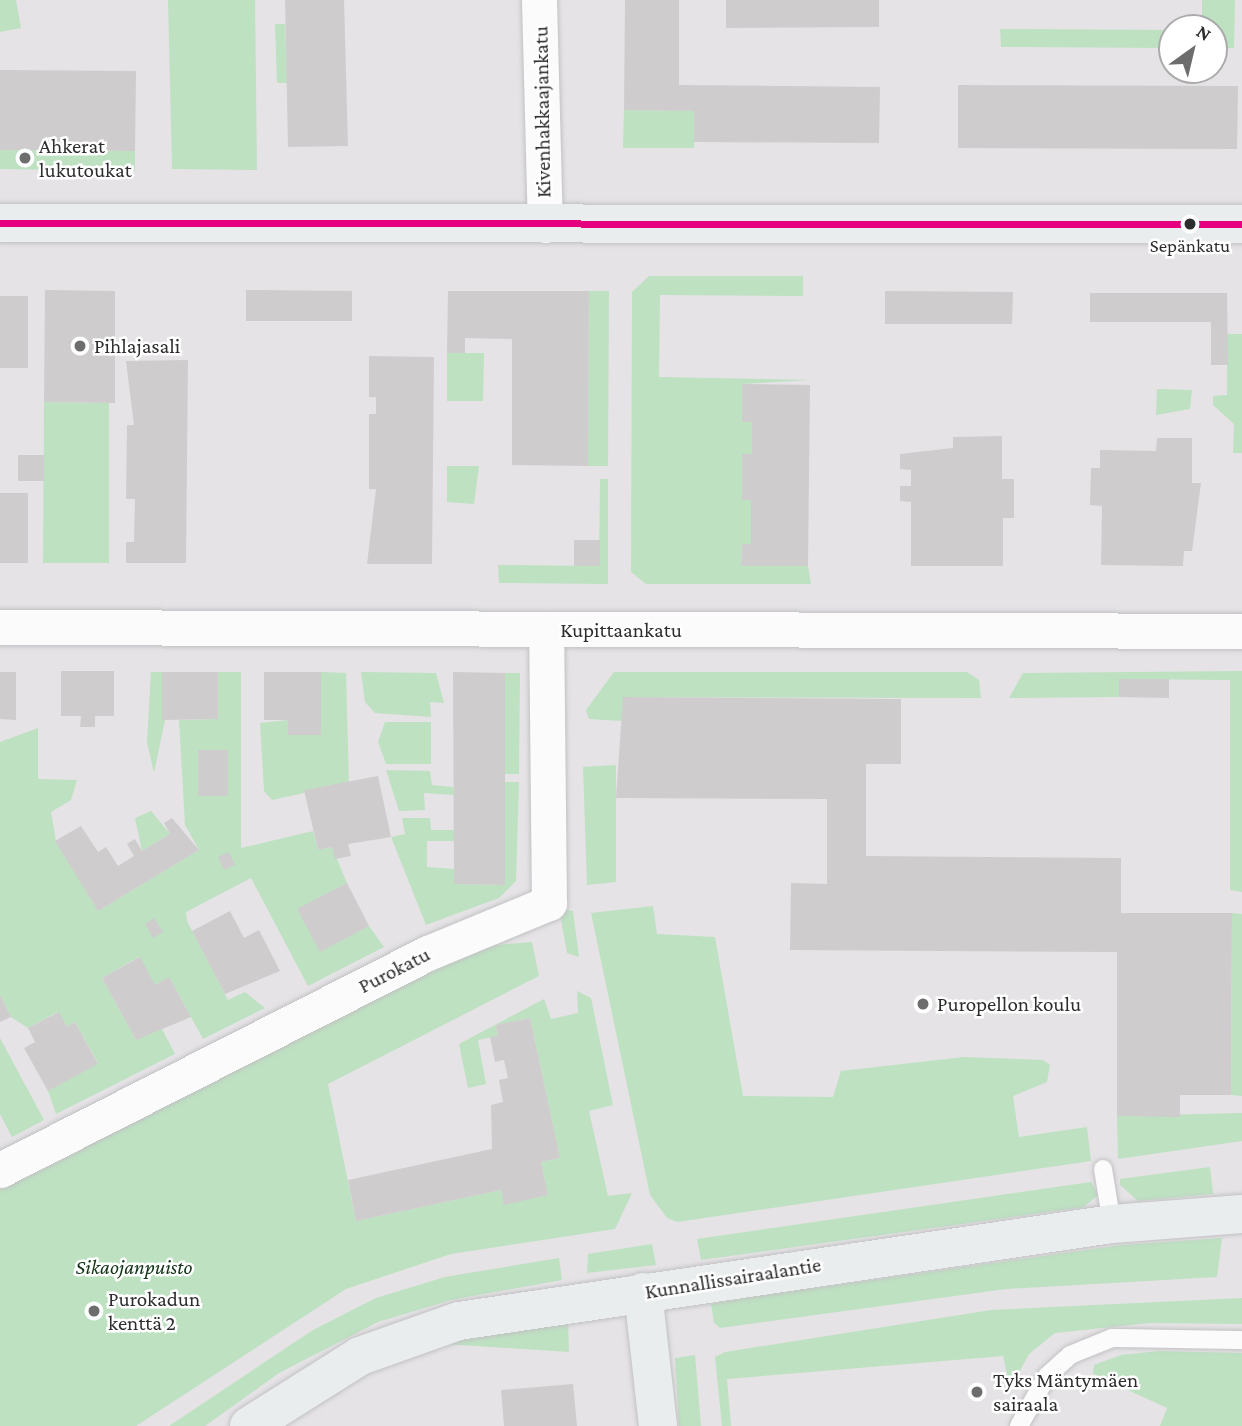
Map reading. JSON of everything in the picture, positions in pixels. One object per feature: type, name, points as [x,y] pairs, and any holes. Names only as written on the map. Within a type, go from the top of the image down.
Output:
[{"type":"main road","points":[[0,223],[1242,224]]},
{"type":"main road","name":"Kunnallissairaalantie","points":[[249,1426],[360,1356],[413,1335],[459,1321],[1112,1224],[1242,1214]]},
{"type":"main road","points":[[643,1292],[659,1426]]},
{"type":"street","name":"Kivenhakkaajankatu","points":[[539,0],[545,225]]},
{"type":"street","name":"Kupittaankatu","points":[[0,627],[546,631],[1242,631]]},
{"type":"street","name":"Purokatu","points":[[0,1170],[428,953],[549,903],[546,631]]},
{"type":"lane","points":[[1103,1169],[1112,1224]]},
{"type":"lane","points":[[1019,1426],[1047,1376],[1070,1356],[1112,1338],[1242,1340]]},
{"type":"green space","points":[[0,0],[16,0],[21,28],[0,32]]},
{"type":"green space","points":[[168,0],[255,0],[257,170],[172,169]]},
{"type":"green space","points":[[1202,0],[1235,0],[1234,48],[1228,48],[1228,14],[1202,14]]},
{"type":"green space","points":[[275,24],[285,24],[287,83],[277,83]]},
{"type":"green space","points":[[1000,29],[1158,30],[1158,48],[1001,47]]},
{"type":"green space","points":[[624,110],[694,111],[694,148],[623,148]]},
{"type":"green space","points":[[0,150],[135,151],[135,171],[0,169]]},
{"type":"green space","points":[[649,276],[803,276],[803,296],[660,295],[659,377],[810,380],[742,384],[742,422],[752,422],[752,454],[742,455],[742,500],[751,500],[751,544],[742,544],[741,565],[808,566],[811,584],[646,584],[631,572],[632,292]]},
{"type":"green space","points":[[589,291],[609,291],[608,466],[588,466]]},
{"type":"green space","points":[[1227,334],[1242,334],[1242,453],[1233,453],[1234,424],[1213,405],[1213,396],[1227,395]]},
{"type":"green space","points":[[447,353],[484,353],[483,401],[447,401]]},
{"type":"green space","points":[[1157,389],[1192,390],[1190,409],[1156,415]]},
{"type":"green space","points":[[44,402],[109,403],[109,563],[43,563]]},
{"type":"green space","points":[[447,466],[479,466],[474,504],[447,502]]},
{"type":"green space","points":[[600,479],[608,479],[608,584],[499,583],[498,565],[599,566]]},
{"type":"green space","points":[[1242,671],[1242,892],[1230,890],[1230,680],[1120,679],[1119,697],[1009,698],[1023,673]]},
{"type":"green space","points":[[151,672],[162,672],[165,720],[154,773],[147,742]]},
{"type":"green space","points":[[218,672],[241,672],[241,848],[313,831],[318,850],[332,847],[347,883],[298,909],[320,951],[369,926],[384,947],[308,986],[251,878],[186,912],[187,921],[228,1000],[245,992],[265,1008],[203,1039],[169,977],[155,985],[139,957],[102,978],[136,1040],[161,1027],[175,1054],[56,1114],[48,1091],[98,1063],[75,1022],[67,1027],[58,1012],[28,1028],[11,1017],[0,995],[0,742],[38,728],[38,779],[77,780],[71,800],[51,812],[56,841],[98,911],[199,850],[185,825],[179,720],[218,719]]},
{"type":"green space","points":[[321,672],[346,673],[349,783],[272,800],[264,791],[260,723],[288,720],[289,735],[320,735]]},
{"type":"green space","points":[[361,672],[436,673],[444,703],[430,702],[431,717],[375,713],[365,702]]},
{"type":"green space","points":[[614,672],[967,672],[979,680],[981,698],[624,697],[623,721],[589,719],[586,710]]},
{"type":"green space","points":[[505,673],[520,673],[519,774],[505,774]]},
{"type":"green space","points":[[385,722],[431,722],[431,764],[386,764],[378,742]]},
{"type":"green space","points":[[616,765],[616,882],[587,885],[583,767]]},
{"type":"green space","points":[[386,770],[430,771],[432,785],[453,787],[454,795],[424,793],[425,810],[399,811]]},
{"type":"green space","points":[[505,782],[519,782],[516,881],[499,898],[426,925],[391,837],[405,834],[402,818],[430,818],[431,830],[454,830],[454,841],[427,841],[427,867],[454,869],[454,884],[504,885]]},
{"type":"green space","points":[[151,811],[170,834],[142,851],[135,818]]},
{"type":"green space","points":[[653,906],[657,934],[715,937],[743,1096],[833,1097],[841,1071],[964,1057],[1043,1060],[1050,1065],[1047,1082],[1013,1096],[1019,1137],[1087,1127],[1091,1161],[677,1222],[667,1218],[650,1195],[591,913]]},
{"type":"green space","points":[[559,909],[573,911],[579,957],[567,953]]},
{"type":"green space","points":[[1232,913],[1242,914],[1242,1096],[1231,1095]]},
{"type":"green space","name":"Sikaojanpuisto","points":[[532,942],[539,976],[328,1084],[356,1221],[501,1190],[505,1204],[548,1195],[541,1162],[560,1158],[530,1018],[496,1025],[498,1036],[478,1040],[486,1084],[468,1088],[459,1044],[544,999],[551,1019],[578,1013],[577,991],[591,998],[613,1105],[589,1111],[608,1196],[632,1193],[615,1229],[451,1254],[346,1289],[136,1426],[0,1426],[0,1189],[444,962],[485,946]]},
{"type":"green space","points":[[0,1038],[44,1120],[12,1137],[0,1114]]},
{"type":"green space","points":[[1242,1113],[1242,1141],[1118,1159],[1117,1116]]},
{"type":"green space","points":[[1210,1167],[1213,1194],[1138,1201],[1120,1185],[1120,1179]]},
{"type":"green space","points":[[1091,1182],[1098,1195],[1084,1207],[701,1260],[697,1239]]},
{"type":"green space","points":[[1222,1238],[1217,1277],[1006,1289],[720,1328],[714,1323],[711,1304],[1122,1245]]},
{"type":"green space","points":[[652,1244],[656,1265],[587,1273],[588,1254]]},
{"type":"green space","points":[[559,1258],[562,1280],[451,1300],[378,1322],[279,1373],[205,1426],[169,1426],[313,1330],[376,1298],[445,1277]]},
{"type":"green space","points":[[1242,1298],[1242,1324],[1150,1323],[1055,1333],[1029,1354],[1016,1378],[1008,1379],[1003,1356],[727,1379],[731,1426],[722,1426],[715,1357],[725,1352],[991,1310]]},
{"type":"green space","points":[[568,1322],[569,1352],[444,1344],[474,1337]]},
{"type":"green space","points":[[1159,1351],[1242,1353],[1242,1426],[1160,1426],[1167,1408],[1093,1374],[1094,1365],[1121,1355]]},
{"type":"green space","points":[[695,1355],[701,1426],[679,1426],[675,1358]]},
{"type":"building","points":[[285,0],[344,0],[348,146],[288,147]]},
{"type":"building","points":[[625,0],[679,0],[679,85],[880,87],[879,143],[694,142],[694,111],[624,110]]},
{"type":"building","points":[[726,0],[879,0],[879,27],[726,28]]},
{"type":"building","points":[[0,70],[136,71],[135,151],[0,150]]},
{"type":"building","points":[[958,85],[1238,86],[1237,149],[958,148]]},
{"type":"building","name":"Pihlajasali","points":[[45,290],[115,291],[115,403],[44,402]]},
{"type":"building","points":[[246,290],[352,291],[352,321],[246,321]]},
{"type":"building","points":[[448,291],[589,291],[588,466],[512,465],[512,339],[465,338],[465,353],[447,353]]},
{"type":"building","points":[[885,291],[1013,292],[1012,324],[885,324]]},
{"type":"building","points":[[1090,293],[1227,293],[1228,365],[1211,365],[1211,322],[1090,322]]},
{"type":"building","points":[[0,296],[28,296],[28,368],[0,368]]},
{"type":"building","points":[[369,356],[434,357],[432,564],[367,564],[376,489],[369,489],[369,414],[376,414],[376,397],[369,397]]},
{"type":"building","points":[[188,360],[186,563],[126,563],[126,542],[134,542],[135,499],[126,499],[127,425],[134,425],[126,361]]},
{"type":"building","points":[[742,384],[810,385],[808,566],[741,566],[742,544],[751,544],[751,500],[742,500],[742,454],[752,454],[752,422],[742,422]]},
{"type":"building","points":[[1002,436],[1002,479],[1014,479],[1014,518],[1003,518],[1003,566],[911,566],[911,502],[900,501],[900,486],[911,486],[911,470],[900,469],[900,454],[953,448],[953,437]]},
{"type":"building","points":[[1157,438],[1192,438],[1192,483],[1201,483],[1192,551],[1184,551],[1183,566],[1101,565],[1102,506],[1090,505],[1091,468],[1100,468],[1100,450],[1156,451]]},
{"type":"building","points":[[18,455],[44,455],[44,481],[18,481]]},
{"type":"building","points":[[0,493],[28,493],[28,563],[0,563]]},
{"type":"building","points":[[574,540],[600,540],[600,566],[574,566]]},
{"type":"building","points":[[61,671],[114,671],[114,716],[95,716],[95,727],[80,727],[81,716],[61,716]]},
{"type":"building","points":[[0,672],[16,672],[16,720],[0,719]]},
{"type":"building","points":[[162,672],[218,672],[218,719],[162,720]]},
{"type":"building","points":[[264,672],[321,672],[321,735],[288,735],[288,720],[264,720]]},
{"type":"building","points":[[453,672],[505,673],[505,885],[454,884]]},
{"type":"building","points":[[1119,679],[1169,679],[1169,698],[1119,697]]},
{"type":"building","points":[[623,697],[901,699],[901,764],[866,764],[866,856],[1121,858],[1121,913],[1232,913],[1231,1095],[1180,1095],[1180,1117],[1117,1116],[1117,952],[790,950],[791,883],[827,884],[827,799],[616,798]]},
{"type":"building","points":[[198,750],[228,750],[228,796],[198,796]]},
{"type":"building","points":[[378,776],[391,837],[348,844],[351,856],[335,859],[332,847],[318,850],[304,790]]},
{"type":"building","points":[[172,818],[199,850],[98,911],[55,841],[81,826],[98,852],[106,847],[118,866],[134,856],[127,844],[135,839],[142,851],[170,834],[164,823]]},
{"type":"building","points":[[229,852],[235,865],[224,870],[218,857]]},
{"type":"building","points":[[347,883],[369,926],[320,952],[297,909]]},
{"type":"building","points":[[230,911],[244,938],[259,930],[280,971],[225,994],[192,931]]},
{"type":"building","points":[[154,918],[163,932],[153,938],[145,924]]},
{"type":"building","points":[[140,957],[155,985],[169,977],[191,1017],[136,1040],[102,978]]},
{"type":"building","points":[[0,995],[11,1017],[0,1022]]},
{"type":"building","points":[[59,1012],[67,1027],[75,1022],[98,1064],[48,1091],[24,1048],[35,1042],[28,1028]]},
{"type":"building","points":[[530,1018],[560,1158],[541,1162],[548,1195],[504,1205],[501,1190],[356,1221],[348,1180],[492,1149],[491,1105],[503,1102],[499,1080],[508,1078],[504,1060],[495,1062],[490,1037],[498,1036],[496,1025]]},
{"type":"building","points":[[573,1384],[577,1426],[504,1426],[501,1390]]},
{"type":"transit line","points":[[0,223],[1242,224]]},
{"type":"place","name":"Ahkerat lukutoukat","points":[[25,158]]},
{"type":"place","name":"Sepänkatu","points":[[1190,224]]},
{"type":"place","name":"Pihlajasali","points":[[80,346]]},
{"type":"place","name":"Puropellon koulu","points":[[923,1004]]},
{"type":"place","name":"Purokadun kenttä 2","points":[[94,1311]]},
{"type":"place","name":"Tyks Mäntymäen sairaala","points":[[977,1392]]}]
